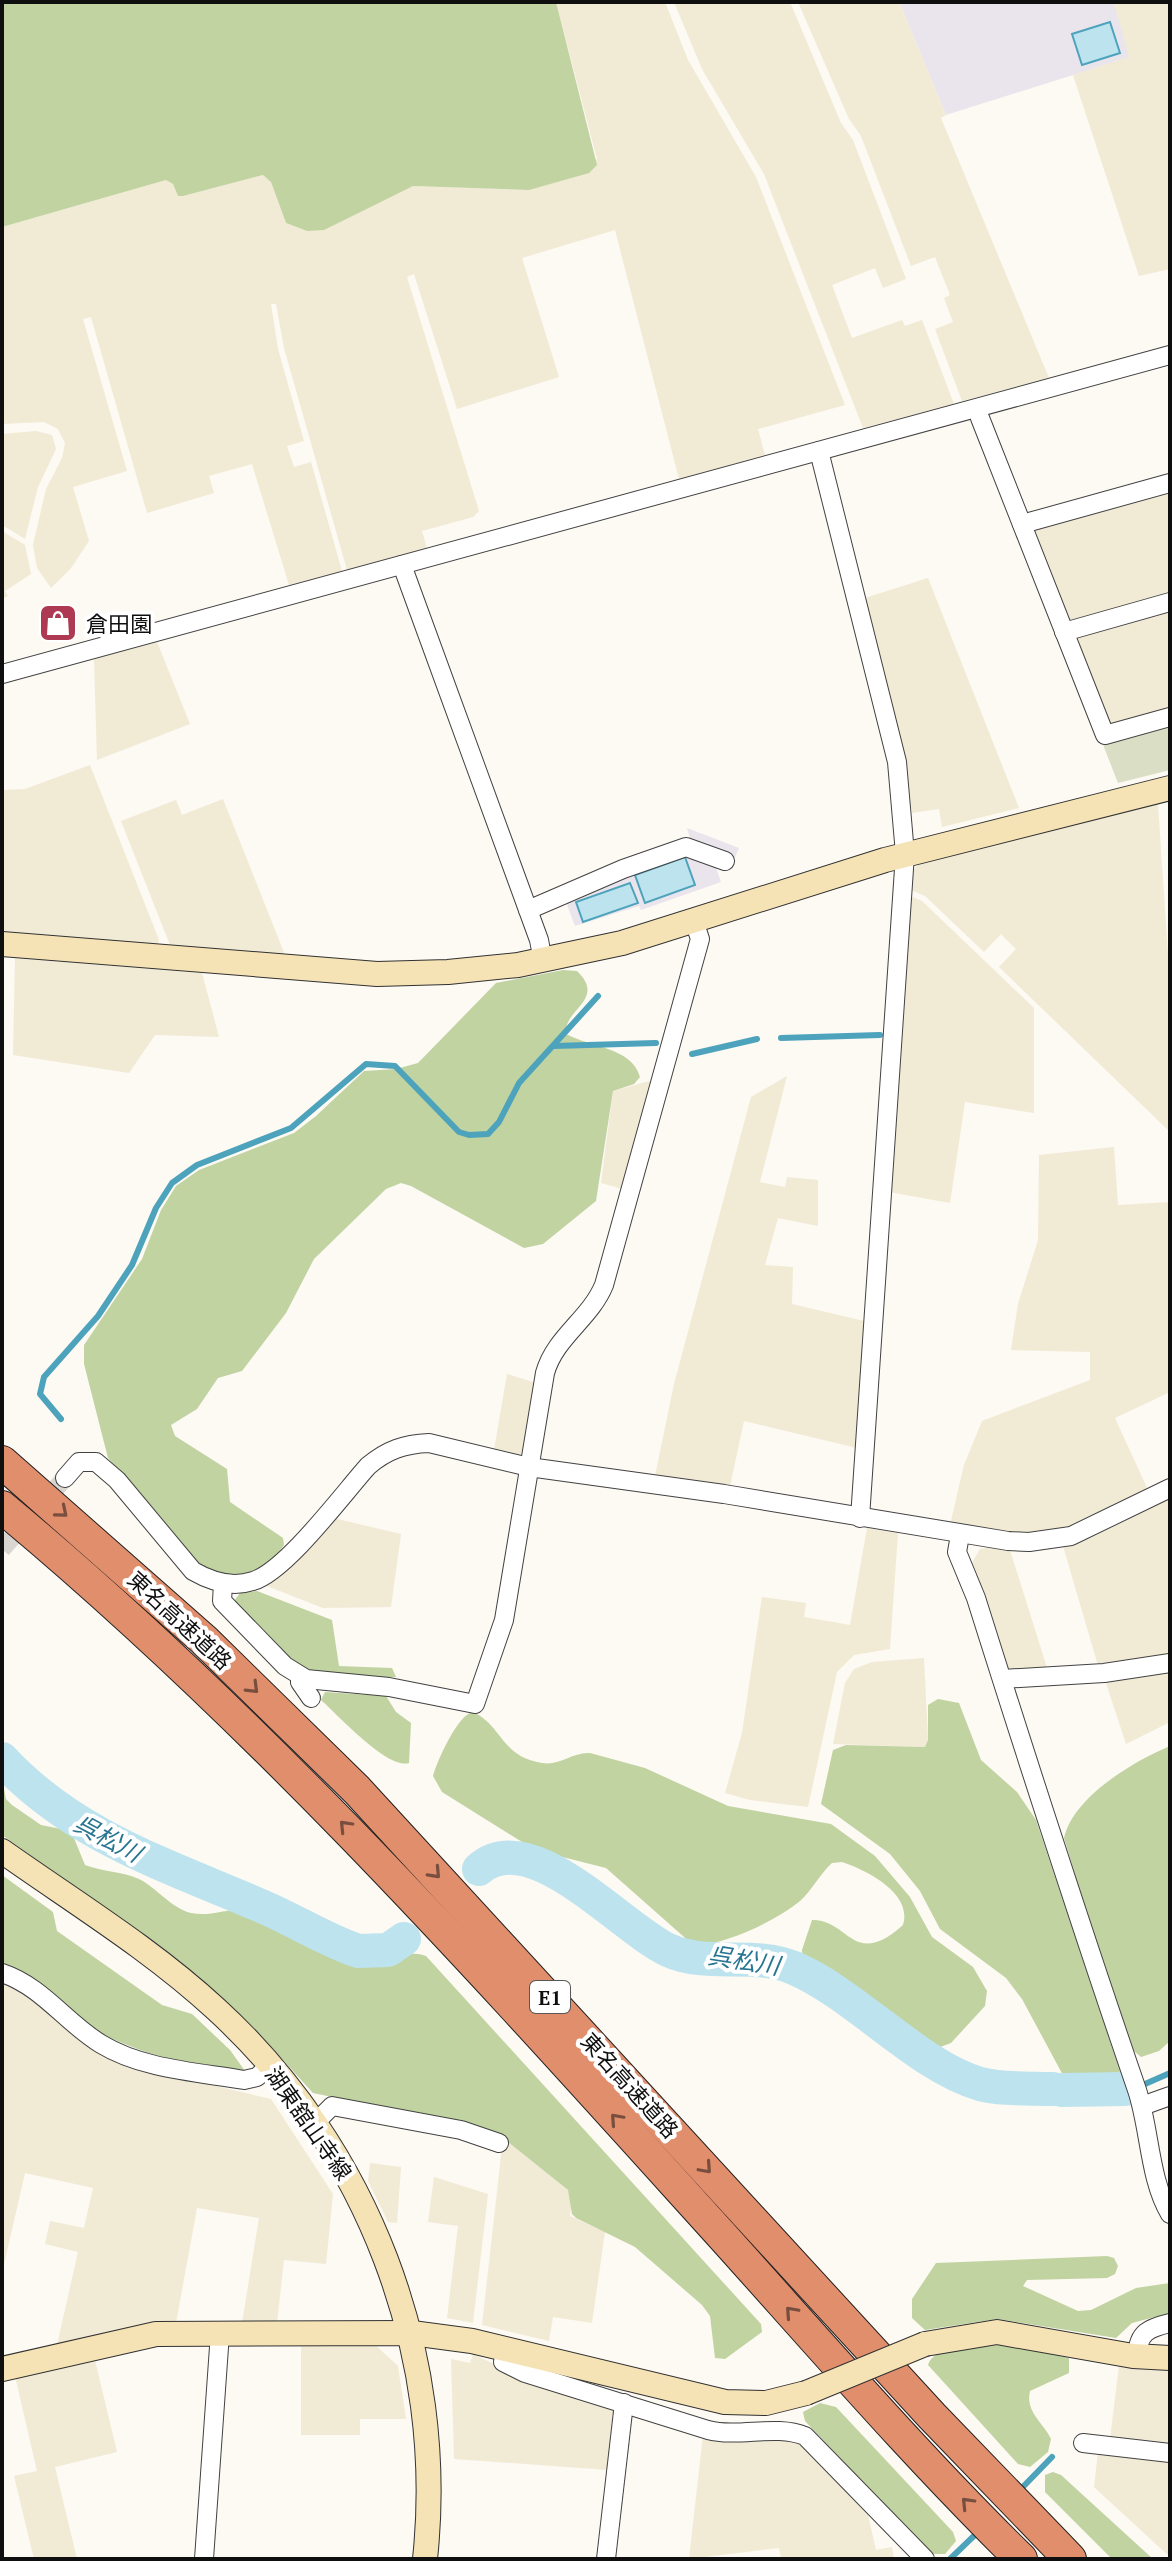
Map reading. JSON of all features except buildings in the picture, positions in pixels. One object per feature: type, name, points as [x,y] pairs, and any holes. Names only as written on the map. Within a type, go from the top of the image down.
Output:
[{"type":"highway","name":"東名高速道路","points":[[2,1462],[204,1640],[357,1790],[932,2416],[1070,2559]]},
{"type":"highway","name":"東名高速道路","points":[[2,1507],[182,1664],[333,1814],[467,1954],[907,2441],[1021,2559]]},
{"type":"street","points":[[2,674],[1170,355]]},
{"type":"street","points":[[980,418],[1105,735],[1170,717]]},
{"type":"street","points":[[819,451],[897,762],[905,854],[860,1518]]},
{"type":"street","points":[[1022,524],[1170,483]]},
{"type":"street","points":[[402,565],[528,910],[543,961]]},
{"type":"street","points":[[1064,632],[1170,602]]},
{"type":"street","points":[[2,944],[377,974],[460,972],[543,961],[622,943],[905,854],[1170,788]]},
{"type":"street","points":[[528,910],[623,869],[686,847],[725,861]]},
{"type":"street","points":[[223,1584],[222,1601],[285,1666],[302,1677],[317,1683],[389,1687],[475,1704],[504,1620],[548,1361],[561,1340],[594,1306],[604,1285],[700,939],[694,921]]},
{"type":"street","points":[[65,1478],[79,1462],[96,1462],[117,1480],[193,1571],[223,1584],[253,1581],[267,1575],[368,1466],[396,1448],[429,1443],[529,1467],[724,1494],[960,1535],[1029,1542],[1071,1536],[1170,1488]]},
{"type":"street","points":[[960,1535],[957,1552],[1002,1679],[1090,1957],[1142,2106],[1162,2194],[1170,2214]]},
{"type":"street","points":[[1002,1679],[1104,1673],[1170,1663]]},
{"type":"street","points":[[302,1677],[300,1682],[311,1698]]},
{"type":"street","name":"湖東舘山寺線","points":[[2,1851],[188,1985],[270,2065],[338,2158],[372,2226],[412,2333],[427,2445],[425,2559]]},
{"type":"street","points":[[2,1973],[34,1988],[100,2043],[134,2059],[244,2080],[257,2077],[270,2065]]},
{"type":"street","points":[[1142,2106],[1170,2096]]},
{"type":"street","points":[[315,2123],[332,2106],[461,2130],[499,2143]]},
{"type":"street","points":[[1137,2356],[1138,2342],[1147,2330],[1170,2323]]},
{"type":"street","points":[[2,2369],[138,2336],[412,2333],[506,2350],[725,2402],[766,2403],[806,2393],[925,2344],[997,2332],[1137,2356],[1170,2358]]},
{"type":"street","points":[[204,2559],[220,2333]]},
{"type":"street","points":[[506,2350],[503,2362],[525,2373],[720,2433],[785,2431],[805,2436],[925,2559]]},
{"type":"street","points":[[606,2559],[624,2403]]},
{"type":"street","points":[[1083,2443],[1170,2453]]},
{"type":"shaded area","points":[[556,2],[665,2],[688,60],[756,177],[845,405],[758,429],[765,455],[679,479],[615,230],[522,258],[559,377],[457,409],[414,274],[407,277],[479,511],[473,517],[422,531],[427,548],[347,570],[284,348],[276,304],[271,304],[278,349],[304,441],[287,446],[294,467],[311,462],[342,571],[289,585],[252,464],[209,476],[214,493],[147,513],[91,317],[83,319],[127,471],[73,487],[89,541],[71,568],[51,588],[37,568],[33,545],[46,489],[62,458],[65,443],[58,429],[44,422],[2,424],[2,227],[166,180],[173,184],[178,196],[183,196],[263,175],[271,182],[286,223],[307,231],[413,186],[529,190],[597,159]]},
{"type":"shaded area","points":[[674,2],[790,2],[841,123],[853,140],[906,279],[883,288],[875,268],[832,285],[852,338],[902,320],[905,326],[922,320],[954,404],[863,428],[764,174],[702,69]]},
{"type":"shaded area","points":[[798,2],[899,2],[946,115],[941,118],[1049,378],[962,401],[935,329],[953,322],[944,298],[950,295],[935,257],[911,266],[861,136],[849,119]]},
{"type":"shaded area","points":[[899,2],[1114,2],[1130,57],[946,115]]},
{"type":"shaded area","points":[[1114,2],[1170,2],[1170,269],[1139,276],[1073,75],[1129,57]]},
{"type":"shaded area","points":[[36,431],[52,435],[56,449],[38,487],[25,539],[2,525],[2,434]]},
{"type":"shaded area","points":[[1170,492],[1170,593],[1067,622],[1031,530]]},
{"type":"shaded area","points":[[2,531],[25,545],[31,574],[5,591],[8,596],[2,599]]},
{"type":"shaded area","points":[[928,578],[1019,808],[942,827],[939,809],[912,813],[905,760],[865,598]]},
{"type":"shaded area","points":[[1170,611],[1170,711],[1109,728],[1073,637]]},
{"type":"shaded area","points":[[157,642],[190,724],[97,760],[94,659]]},
{"type":"shaded area","points":[[90,765],[158,944],[2,931],[2,790],[25,789]]},
{"type":"shaded area","points":[[223,799],[285,955],[170,945],[121,821],[176,800],[182,815]]},
{"type":"shaded area","points":[[1158,804],[1170,986],[1170,1132],[999,967],[1016,949],[1001,934],[984,952],[925,896],[911,890],[912,871],[919,864]]},
{"type":"shaded area","points":[[687,828],[739,848],[734,860],[692,845]]},
{"type":"shaded area","points":[[686,851],[714,862],[721,882],[641,910],[639,906],[575,926],[565,899]]},
{"type":"shaded area","points":[[910,896],[922,901],[1034,1008],[1034,1113],[965,1102],[950,1203],[889,1192]]},
{"type":"shaded area","points":[[15,958],[202,973],[219,1037],[155,1035],[129,1073],[13,1055]]},
{"type":"shaded area","points":[[787,1076],[760,1182],[785,1187],[787,1177],[818,1180],[818,1226],[778,1218],[765,1265],[793,1267],[792,1304],[864,1321],[857,1448],[744,1421],[730,1486],[655,1476],[674,1384],[751,1097]]},
{"type":"shaded area","points":[[653,1080],[623,1189],[601,1183],[613,1091]]},
{"type":"shaded area","points":[[1114,1147],[1118,1205],[1170,1202],[1170,1392],[1115,1418],[1148,1490],[1068,1528],[1029,1534],[950,1525],[964,1465],[982,1421],[1090,1380],[1090,1352],[1011,1350],[1018,1304],[1038,1240],[1039,1155]]},
{"type":"shaded area","points":[[507,1374],[536,1383],[524,1451],[518,1456],[494,1450]]},
{"type":"shaded area","points":[[1170,1498],[1170,1659],[1099,1669],[1063,1546],[1094,1536]]},
{"type":"shaded area","points":[[333,1518],[401,1534],[391,1607],[323,1608],[267,1586]]},
{"type":"shaded area","points":[[867,1528],[898,1533],[890,1649],[854,1655],[837,1672],[808,1807],[750,1800],[725,1793],[742,1733],[762,1597],[806,1603],[804,1617],[850,1625]]},
{"type":"shaded area","points":[[980,1549],[1010,1550],[1048,1671],[1009,1672],[972,1563]]},
{"type":"shaded area","points":[[924,1658],[928,1740],[925,1747],[833,1744],[845,1683],[854,1669],[872,1662]]},
{"type":"shaded area","points":[[1170,1668],[1170,1722],[1126,1744],[1104,1677]]},
{"type":"shaded area","points":[[2,1980],[17,1986],[132,2066],[271,2099],[333,2194],[326,2264],[284,2260],[277,2323],[242,2323],[259,2218],[197,2208],[176,2323],[136,2326],[57,2345],[78,2252],[45,2244],[50,2221],[84,2228],[93,2188],[25,2173],[2,2273]]},
{"type":"shaded area","points":[[503,2138],[568,2190],[572,2200],[570,2216],[605,2232],[592,2323],[553,2317],[549,2341],[482,2325]]},
{"type":"shaded area","points":[[370,2163],[401,2167],[397,2223],[388,2222],[368,2181]]},
{"type":"shaded area","points":[[434,2177],[488,2194],[473,2323],[447,2318],[458,2226],[428,2222]]},
{"type":"shaded area","points":[[301,2343],[373,2343],[398,2366],[406,2419],[360,2419],[360,2435],[301,2435]]},
{"type":"shaded area","points":[[473,2354],[523,2378],[609,2404],[614,2411],[608,2470],[454,2459],[451,2359],[470,2363]]},
{"type":"shaded area","points":[[94,2356],[117,2452],[55,2467],[77,2559],[34,2559],[14,2476],[37,2471],[15,2376]]},
{"type":"shaded area","points":[[1119,2366],[1170,2369],[1170,2446],[1110,2439]]},
{"type":"shaded area","points":[[703,2435],[794,2438],[866,2506],[876,2550],[892,2547],[894,2559],[781,2559],[779,2548],[689,2559]]},
{"type":"shaded area","points":[[1098,2452],[1170,2460],[1170,2557],[1094,2487]]},
{"type":"green space","points":[[2,2],[556,2],[597,165],[589,173],[529,190],[413,186],[324,230],[307,231],[286,223],[271,182],[263,175],[183,196],[178,196],[173,184],[166,180],[2,227]]},
{"type":"green space","points":[[1170,723],[1170,770],[1118,783],[1102,742]]},
{"type":"green space","points":[[563,970],[577,971],[588,990],[567,1025],[566,1034],[628,1059],[640,1077],[634,1084],[613,1091],[596,1201],[543,1244],[524,1248],[411,1186],[401,1183],[386,1189],[314,1259],[286,1313],[242,1371],[218,1378],[197,1409],[171,1425],[175,1436],[227,1469],[230,1502],[283,1538],[284,1545],[276,1555],[256,1570],[234,1575],[199,1564],[108,1458],[84,1364],[84,1345],[142,1259],[161,1210],[176,1186],[199,1170],[294,1133],[364,1071],[396,1069],[418,1063],[496,983]]},
{"type":"green space","points":[[257,1591],[332,1620],[339,1666],[392,1668],[396,1677],[330,1677],[298,1668],[234,1601],[240,1593]]},
{"type":"green space","points":[[325,1692],[386,1696],[396,1712],[411,1723],[409,1763],[389,1758],[364,1740],[321,1700]]},
{"type":"green space","points":[[938,1699],[959,1703],[981,1760],[1017,1792],[1036,1820],[1120,2071],[1116,2082],[1079,2083],[1064,2077],[1022,1999],[1006,1978],[940,1929],[920,1891],[890,1854],[821,1804],[833,1750],[846,1745],[925,1747],[928,1740],[928,1705]]},
{"type":"green space","points":[[473,1712],[491,1725],[510,1748],[528,1760],[548,1763],[590,1753],[645,1768],[728,1806],[831,1824],[875,1856],[910,1897],[932,1937],[973,1967],[987,1991],[985,2006],[951,2043],[935,2049],[803,1963],[802,1950],[812,1920],[835,1927],[862,1943],[886,1938],[903,1925],[904,1913],[894,1893],[874,1877],[842,1862],[832,1863],[800,1901],[778,1916],[718,1942],[692,1944],[606,1868],[535,1850],[442,1792],[433,1776],[435,1769],[455,1729]]},
{"type":"green space","points":[[1170,1746],[1170,2041],[1159,2051],[1141,2057],[1134,2051],[1099,1954],[1064,1838],[1079,1808],[1092,1795],[1123,1771]]},
{"type":"green space","points":[[2,1779],[6,1799],[12,1805],[41,1825],[71,1831],[85,1865],[139,1879],[191,1913],[240,1909],[258,1912],[328,1947],[362,1958],[408,1954],[426,1956],[761,2324],[762,2332],[725,2359],[715,2358],[710,2316],[702,2305],[635,2247],[576,2218],[572,2214],[568,2190],[503,2138],[462,2124],[313,2093],[254,2028],[197,1975],[2,1835]]},
{"type":"green space","points":[[2,1875],[53,1912],[57,1931],[162,2005],[192,2014],[230,2050],[245,2071],[189,2064],[123,2044],[92,2028],[28,1978],[2,1965]]},
{"type":"green space","points":[[1114,2258],[1118,2266],[1115,2274],[1107,2278],[1027,2280],[1023,2286],[1078,2311],[1091,2310],[1136,2288],[1170,2283],[1170,2313],[1132,2323],[1116,2338],[997,2319],[925,2330],[912,2318],[912,2299],[936,2263]]},
{"type":"green space","points":[[1020,2346],[1069,2358],[1069,2373],[1030,2391],[1032,2411],[1051,2439],[1048,2452],[1030,2467],[1018,2464],[928,2365],[932,2358],[948,2350]]},
{"type":"green space","points":[[820,2403],[836,2407],[953,2532],[956,2541],[945,2554],[931,2554],[805,2421],[803,2412]]},
{"type":"green space","points":[[1053,2472],[1061,2475],[1153,2559],[1112,2559],[1045,2492],[1045,2475]]},
{"type":"water","points":[[1110,22],[1120,53],[1082,65],[1072,34]]},
{"type":"water","points":[[685,857],[695,885],[645,903],[635,875]]},
{"type":"water","points":[[630,883],[638,903],[583,922],[576,902]]},
{"type":"waterway","points":[[61,1419],[40,1394],[44,1377],[98,1316],[132,1265],[156,1208],[172,1183],[197,1165],[291,1128],[366,1064],[395,1066],[459,1132],[488,1134],[499,1122],[519,1083],[598,996]]},
{"type":"waterway","points":[[781,1038],[880,1035]]},
{"type":"waterway","points":[[692,1054],[757,1039]]},
{"type":"waterway","points":[[554,1046],[656,1043]]},
{"type":"waterway","name":"呉松川","points":[[2,1759],[59,1808],[122,1846],[333,1941],[358,1951],[388,1950],[404,1939]]},
{"type":"waterway","name":"呉松川","points":[[479,1869],[500,1858],[523,1859],[575,1884],[668,1950],[699,1958],[763,1961],[794,1968],[840,1995],[933,2062],[957,2075],[989,2086],[1053,2089]]},
{"type":"waterway","points":[[1145,2084],[1170,2073]]},
{"type":"waterway","name":"呉松川","points":[[1062,2090],[1126,2089]]},
{"type":"waterway","points":[[1018,2492],[1052,2457]]},
{"type":"waterway","points":[[950,2559],[979,2531]]},
{"type":"tunnel","points":[[2,1549],[65,1478]]},
{"type":"place","name":"倉田園","points":[[58,623]]}]
